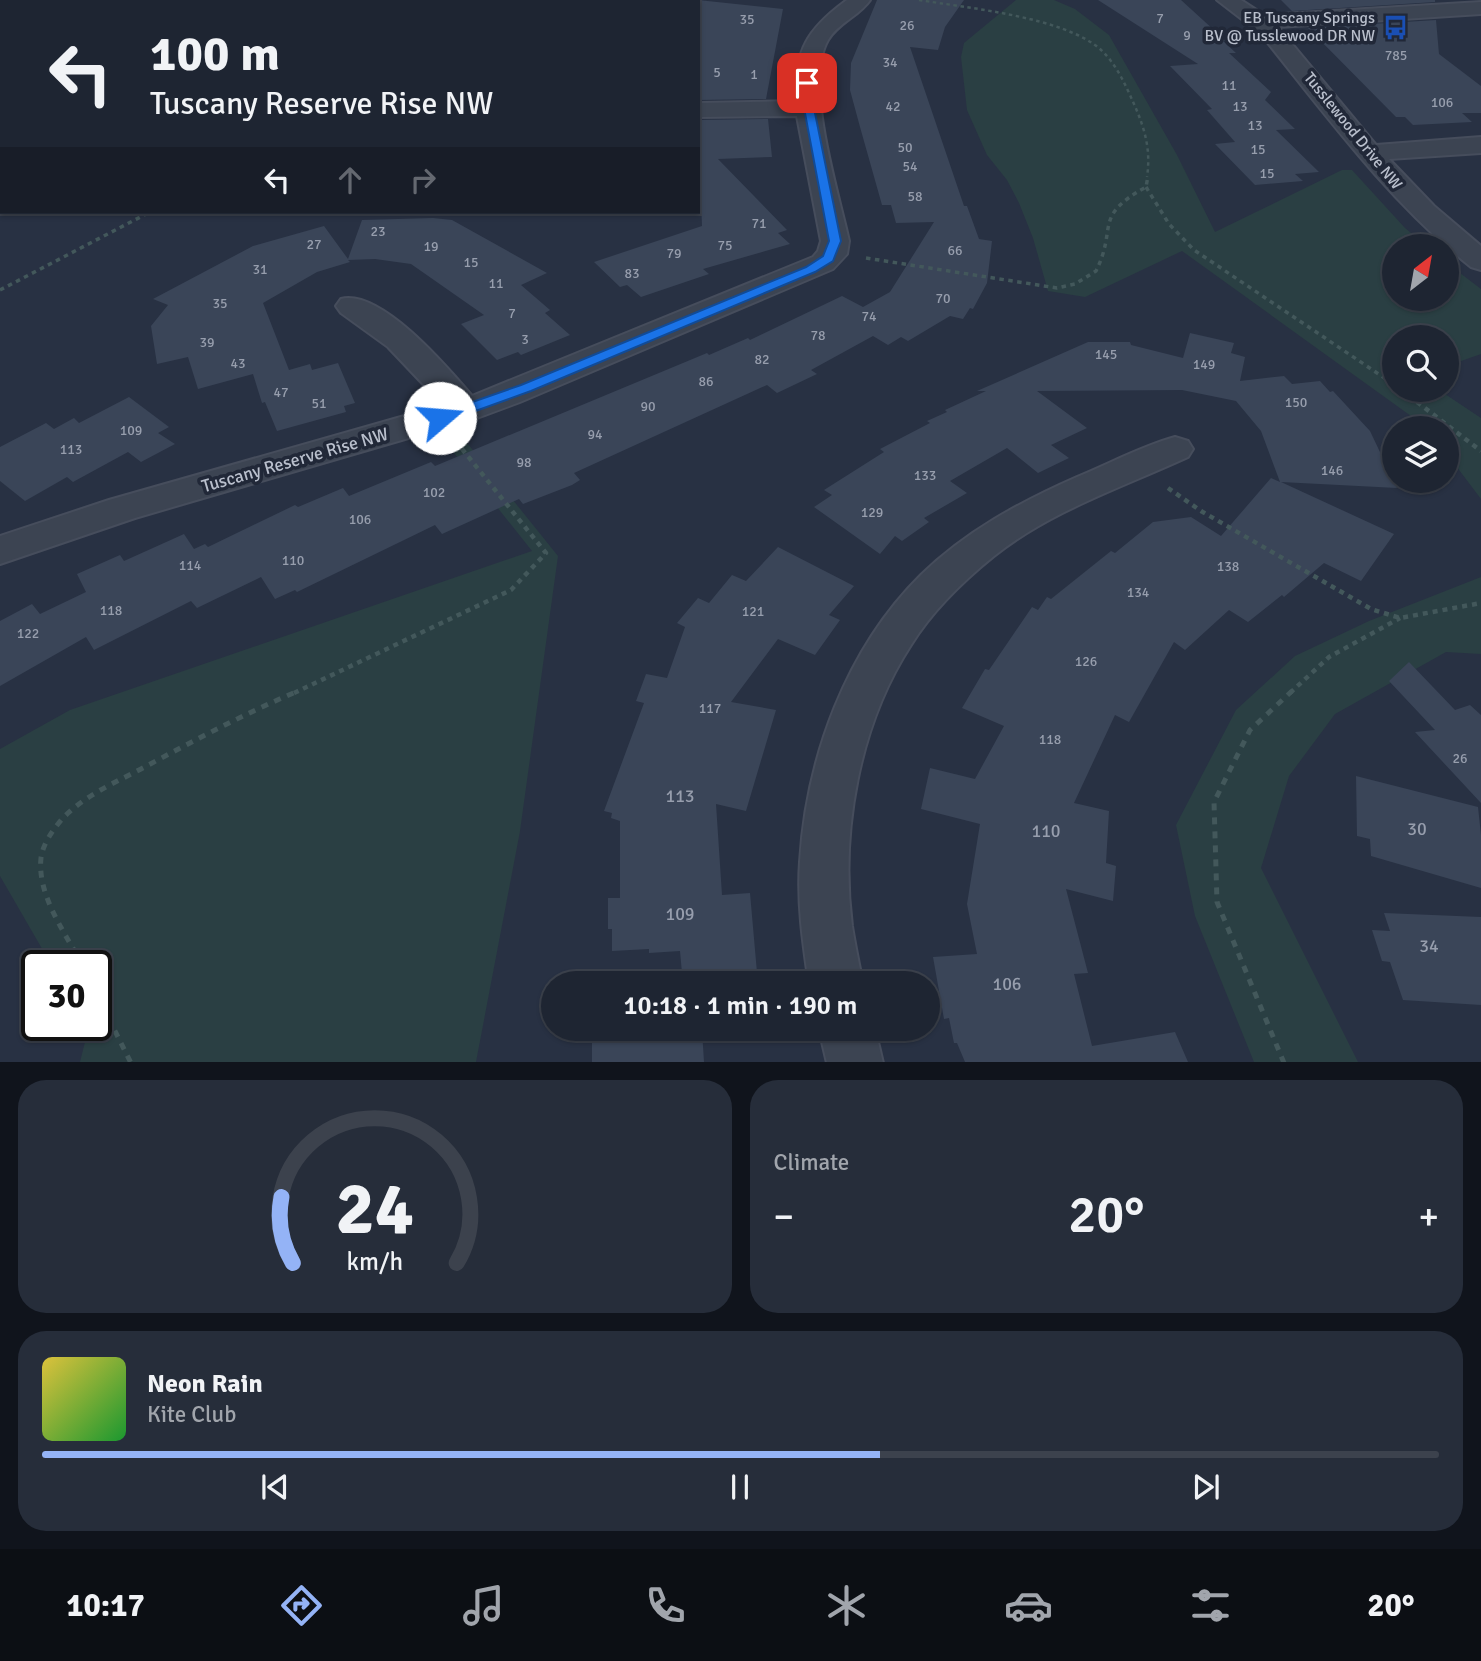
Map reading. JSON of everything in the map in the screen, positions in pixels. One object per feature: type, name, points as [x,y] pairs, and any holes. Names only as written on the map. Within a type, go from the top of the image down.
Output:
[{"type":"street","name":"Tusslewood Drive NW","points":[[1227,0],[1260,22],[1396,185],[1422,212],[1481,261]]},
{"type":"street","points":[[832,254],[835,241],[809,108],[808,68],[814,43],[848,1]]},
{"type":"street","points":[[1260,22],[1481,8]]},
{"type":"street","points":[[700,110],[809,108]]},
{"type":"street","points":[[1371,153],[1481,145]]},
{"type":"street","name":"Tuscany Reserve Rise NW","points":[[0,550],[122,509],[452,414],[811,269],[832,254]]},
{"type":"street","points":[[352,306],[400,338],[426,363],[452,414]]},
{"type":"street","points":[[834,971],[827,906],[826,849],[836,776],[847,732],[877,662],[898,628],[926,594],[980,547],[1021,519],[1175,449]]},
{"type":"street","points":[[850,1041],[855,1062]]},
{"type":"path","points":[[919,0],[1026,20],[1082,38],[1102,51],[1126,86],[1146,130],[1151,155],[1146,187],[1169,224],[1194,250],[1382,376]]},
{"type":"path","points":[[832,254],[1057,288],[1073,286],[1090,276],[1101,265],[1113,212],[1130,194],[1146,187]]},
{"type":"path","points":[[0,290],[146,214]]},
{"type":"path","points":[[1418,402],[1481,451]]},
{"type":"path","points":[[75,950],[41,884],[38,865],[43,844],[72,808],[233,719],[331,677],[510,590],[546,553],[452,414]]},
{"type":"path","points":[[1135,467],[1201,511],[1371,609],[1400,618]]},
{"type":"path","points":[[1284,1062],[1217,902],[1214,802],[1250,730],[1329,657],[1400,618],[1481,603]]},
{"type":"path","points":[[112,1025],[131,1062]]},
{"type":"green space","points":[[1016,0],[1054,0],[1075,9],[1109,35],[1177,155],[1215,232],[1342,170],[1352,170],[1412,234],[1382,234],[1382,312],[1460,312],[1460,273],[1481,289],[1481,354],[1459,362],[1459,325],[1382,325],[1382,395],[1182,251],[1085,297],[1048,291],[1033,238],[1019,203],[1007,180],[987,155],[967,110],[961,57],[964,43]]},
{"type":"green space","points":[[1392,402],[1457,402],[1481,418],[1481,499],[1459,470],[1459,416],[1411,416]]},
{"type":"green space","points":[[459,433],[558,556],[520,831],[476,1062],[80,1062],[85,1041],[112,1041],[112,950],[43,950],[0,876],[0,749],[70,710],[532,551],[442,438]]},
{"type":"green space","points":[[1481,577],[1481,654],[1446,652],[1335,714],[1289,776],[1261,868],[1358,1062],[1254,1062],[1195,916],[1176,825],[1236,710],[1295,656],[1369,621]]},
{"type":"building","points":[[700,0],[783,9],[766,99],[700,100]]},
{"type":"building","points":[[877,0],[964,0],[945,27],[938,50],[910,47],[964,206],[967,206],[979,239],[992,241],[987,283],[973,309],[970,308],[963,319],[950,316],[908,341],[901,337],[888,345],[873,336],[811,370],[817,374],[777,393],[767,385],[574,473],[580,480],[572,485],[523,504],[519,499],[442,534],[435,525],[297,592],[295,590],[275,599],[261,577],[197,608],[191,601],[94,650],[86,637],[0,686],[0,621],[32,604],[40,614],[86,592],[77,574],[120,555],[124,561],[184,534],[194,549],[205,544],[208,547],[295,505],[298,507],[343,488],[349,496],[431,462],[435,466],[707,353],[709,355],[748,338],[750,340],[842,296],[863,307],[890,292],[934,222],[896,223],[891,205],[882,205],[850,90],[851,63]]},
{"type":"building","points":[[1098,0],[1181,0],[1226,41],[1223,41],[1236,53],[1229,53],[1271,92],[1265,100],[1295,129],[1276,130],[1319,172],[1295,174],[1303,181],[1255,185],[1215,144],[1235,142],[1207,110],[1212,109],[1170,66],[1198,64]]},
{"type":"building","points":[[1281,0],[1435,0],[1435,2],[1292,11]]},
{"type":"building","points":[[1436,20],[1439,54],[1481,86],[1481,113],[1462,113],[1472,122],[1413,125],[1405,117],[1396,117],[1308,28]]},
{"type":"building","points":[[768,119],[772,157],[718,159],[787,230],[778,233],[790,244],[703,269],[709,274],[641,297],[627,285],[620,287],[594,262],[702,226],[700,120]]},
{"type":"building","points":[[362,220],[452,220],[547,273],[521,285],[550,310],[545,313],[570,335],[521,355],[518,352],[497,360],[461,324],[484,315],[411,264],[375,259],[348,260],[350,262],[317,272],[263,303],[289,370],[310,364],[312,370],[338,363],[355,403],[344,406],[346,412],[277,431],[265,402],[262,403],[253,374],[198,389],[188,357],[157,364],[151,326],[168,305],[153,299],[253,246],[324,226],[348,259]]},
{"type":"building","points":[[1190,333],[1234,343],[1231,353],[1245,357],[1240,381],[1284,376],[1292,384],[1320,381],[1330,392],[1333,391],[1370,431],[1382,456],[1382,487],[1281,482],[1394,534],[1361,581],[1324,563],[1284,597],[1282,595],[1248,622],[1229,610],[1185,650],[1174,642],[1129,722],[1115,715],[1074,803],[1109,811],[1106,863],[1116,866],[1113,901],[1066,889],[1088,973],[1074,974],[1092,1046],[1175,1032],[1188,1062],[965,1062],[957,1043],[954,1043],[949,1018],[944,1019],[940,996],[940,971],[935,971],[933,957],[977,954],[967,904],[980,824],[921,809],[930,768],[975,779],[1004,726],[962,708],[985,669],[989,670],[1032,607],[1038,610],[1047,597],[1051,599],[1111,551],[1115,553],[1153,522],[1191,517],[1221,536],[1271,478],[1280,482],[1261,431],[1236,401],[1182,390],[1037,391],[1087,428],[1051,445],[1069,458],[1038,473],[1007,448],[950,481],[967,493],[924,518],[929,522],[902,541],[895,536],[880,554],[814,507],[832,495],[824,490],[884,452],[880,449],[930,423],[927,421],[947,412],[945,410],[986,391],[977,391],[1088,342],[1130,342],[1131,345],[1183,358]]},
{"type":"building","points":[[129,397],[169,427],[158,433],[175,444],[141,462],[128,452],[73,482],[67,477],[25,501],[0,481],[0,447],[46,423],[54,429],[74,418],[79,423]]},
{"type":"building","points":[[778,547],[854,586],[829,615],[840,620],[815,655],[778,639],[731,702],[776,710],[746,811],[716,804],[722,895],[750,893],[757,971],[682,971],[680,951],[612,951],[612,929],[608,929],[608,898],[620,898],[620,821],[611,818],[612,813],[604,811],[644,703],[636,701],[646,674],[667,678],[685,627],[677,623],[698,598],[709,603],[732,575],[746,581]]},
{"type":"building","points":[[1409,662],[1455,710],[1470,705],[1481,715],[1481,803],[1415,732],[1435,730],[1389,681]]},
{"type":"building","points":[[1356,776],[1478,807],[1481,888],[1371,856],[1370,839],[1357,836]]},
{"type":"building","points":[[1384,913],[1481,917],[1481,1005],[1403,1000],[1390,962],[1382,961],[1372,930],[1390,931]]},
{"type":"building","points":[[592,1041],[703,1041],[704,1062],[592,1062]]},
{"type":"place","name":"EB Tuscany Springs BV @ Tusslewood DR NW","points":[[1395,27]]},
{"type":"route","points":[[440,418],[526,388],[823,263],[832,254],[835,241],[809,108],[807,83]]}]
